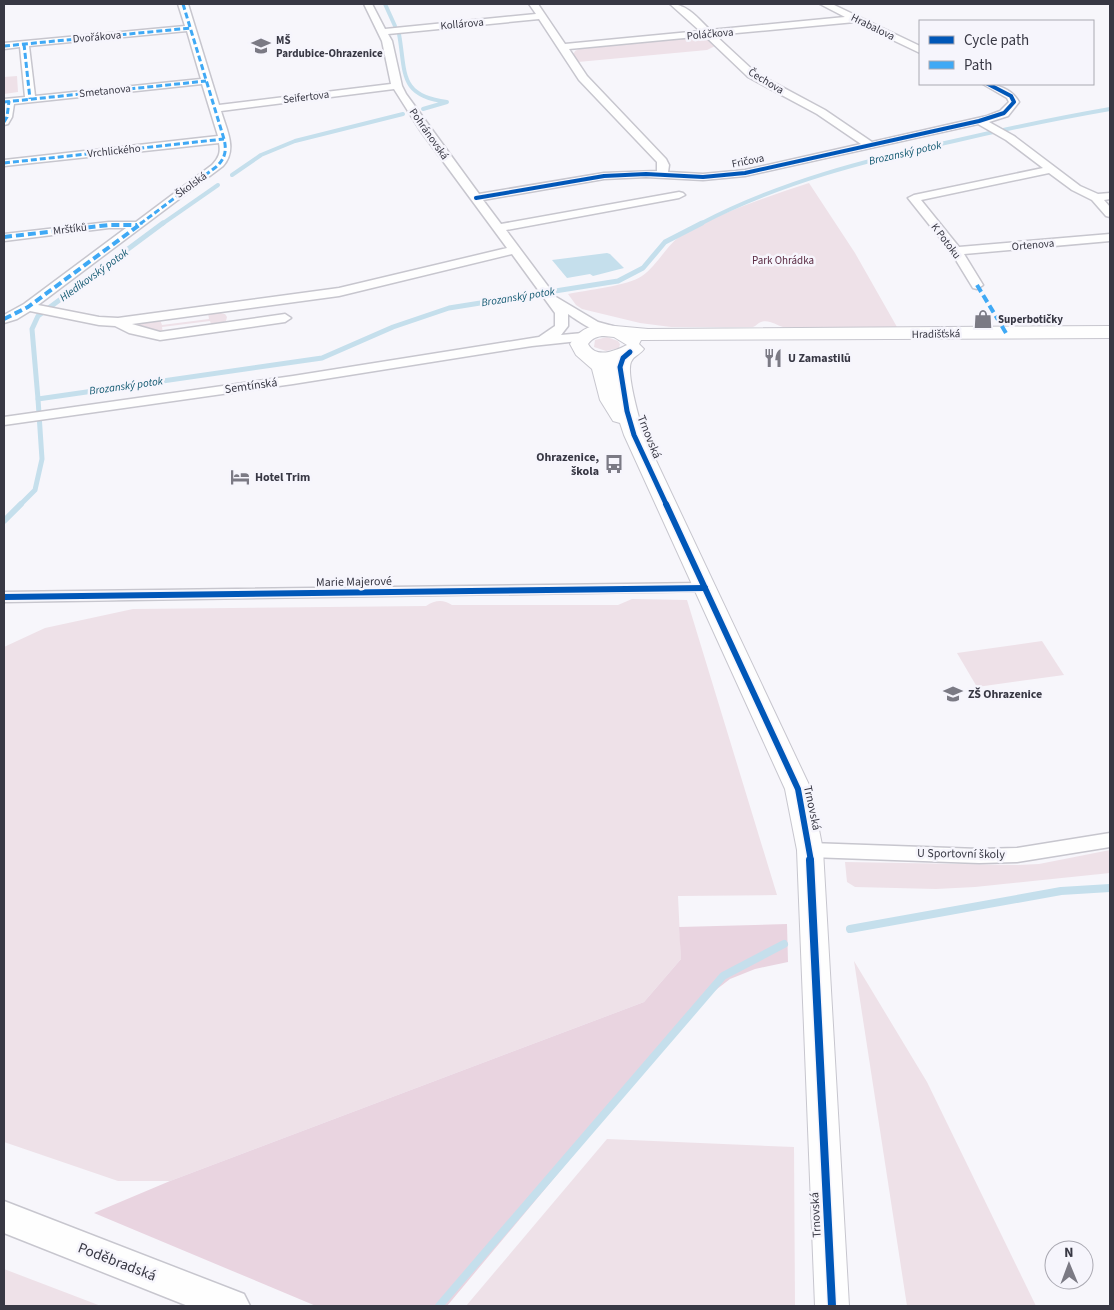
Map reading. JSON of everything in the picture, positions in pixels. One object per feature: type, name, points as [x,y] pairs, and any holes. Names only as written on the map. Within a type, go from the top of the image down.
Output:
[{"type":"main road","name":"Poděbradská","points":[[4,1217],[231,1306]]},
{"type":"street","name":"Školská","points":[[4,319],[33,308],[137,224],[221,162],[227,152],[216,108],[183,4]]},
{"type":"street","name":"Pohránovská","points":[[368,4],[389,48],[397,86],[424,128],[585,345]]},
{"type":"street","points":[[534,4],[584,78],[622,121],[662,161],[664,165],[662,174]]},
{"type":"street","name":"Čechova","points":[[674,4],[686,12],[752,75],[821,112],[870,145]]},
{"type":"street","name":"Hrabalova","points":[[826,4],[919,50]]},
{"type":"street","name":"Kollárova","points":[[382,32],[542,16]]},
{"type":"street","name":"Poláčkova","points":[[562,47],[856,19]]},
{"type":"street","name":"Dvořákova","points":[[4,46],[191,28]]},
{"type":"street","points":[[24,44],[30,99]]},
{"type":"street","name":"Smetanova","points":[[6,101],[206,81]]},
{"type":"street","name":"Fričova","points":[[476,198],[604,176],[662,174],[690,177],[722,176],[870,145],[979,121],[1005,113],[1012,108],[1014,102],[1011,96],[990,85]]},
{"type":"street","name":"Seifertova","points":[[216,108],[397,86]]},
{"type":"street","points":[[4,122],[7,117],[6,101]]},
{"type":"street","points":[[979,121],[1010,138],[1049,170],[1076,188],[1096,198],[1110,214]]},
{"type":"street","name":"Vrchlického","points":[[4,163],[224,139]]},
{"type":"street","name":"K Potoku","points":[[977,285],[956,252],[914,198],[1049,170]]},
{"type":"street","points":[[498,228],[679,195]]},
{"type":"street","points":[[1096,198],[1110,196]]},
{"type":"street","name":"Mrštíků","points":[[4,237],[109,224],[137,224]]},
{"type":"street","name":"Ortenova","points":[[956,252],[1110,238]]},
{"type":"street","points":[[33,308],[106,322],[118,322],[339,292],[515,250]]},
{"type":"street","name":"Pohránovská","points":[[550,297],[583,320],[600,328],[617,332]]},
{"type":"street","name":"Pohránovská","points":[[538,341],[557,333],[562,326],[562,316],[550,297]]},
{"type":"street","points":[[118,322],[134,330],[160,336],[285,318]]},
{"type":"street","name":"Hradišťská","points":[[761,335],[678,340],[651,344],[628,353],[604,358],[585,345],[598,331],[648,335],[1110,332]]},
{"type":"street","points":[[617,332],[632,340],[633,347],[628,353]]},
{"type":"street","name":"Semtínská","points":[[4,421],[497,349],[538,341],[585,345]]},
{"type":"street","name":"Semtínská","points":[[497,349],[585,345]]},
{"type":"street","name":"Trnovská","points":[[585,345],[601,367],[610,400],[639,447]]},
{"type":"street","name":"Trnovská","points":[[628,353],[621,361],[621,374],[630,422],[639,447],[792,772],[798,789],[810,850],[832,1306]]},
{"type":"street","name":"Marie Majerové","points":[[4,597],[705,588]]},
{"type":"street","name":"U Sportovní školy","points":[[810,850],[979,856],[1016,855],[1110,840]]},
{"type":"green space","points":[[691,37],[708,39],[715,46],[707,50],[578,62],[573,55],[575,51],[583,47]]},
{"type":"green space","points":[[17,76],[18,92],[4,94],[4,77]]},
{"type":"green space","name":"Park Ohrádka","points":[[809,183],[855,253],[897,327],[783,327],[767,321],[753,327],[671,327],[640,323],[582,309],[576,305],[568,294],[617,285],[636,279],[648,271],[673,242],[685,233],[730,211]]},
{"type":"green space","points":[[208,313],[225,314],[227,317],[226,321],[212,327],[210,321],[162,327],[163,333],[135,326],[138,323],[160,320],[162,325],[209,319]]},
{"type":"green space","points":[[607,337],[618,341],[620,344],[619,348],[606,351],[594,347],[595,340]]},
{"type":"green space","points":[[632,599],[687,600],[777,895],[678,896],[681,959],[644,1002],[170,1181],[118,1181],[4,1142],[4,647],[45,628],[133,609],[426,606],[439,601],[452,605],[618,605]]},
{"type":"green space","points":[[1042,641],[1064,675],[977,687],[957,653]]},
{"type":"green space","points":[[1110,850],[1110,873],[975,887],[936,889],[855,887],[847,882],[845,862],[1018,865],[1039,864]]},
{"type":"green space","points":[[854,961],[927,1082],[1036,1306],[907,1306]]},
{"type":"green space","points":[[607,1139],[794,1147],[795,1306],[466,1306]]},
{"type":"green space","points":[[4,1269],[101,1306],[4,1306]]},
{"type":"shaded area","points":[[787,924],[788,962],[755,969],[730,979],[704,999],[447,1306],[316,1306],[94,1213],[170,1181],[644,1002],[681,959],[679,927]]},
{"type":"water","points":[[607,253],[624,268],[593,276],[590,274],[567,278],[552,260]]},
{"type":"waterway","name":"Hledíkovský potok","points":[[385,4],[395,26]]},
{"type":"waterway","name":"Hledíkovský potok","points":[[399,34],[404,71],[412,88],[431,99],[447,102],[423,109]]},
{"type":"waterway","name":"Brozanský potok","points":[[702,223],[761,196],[856,165],[993,132],[1110,109]]},
{"type":"waterway","name":"Hledíkovský potok","points":[[232,175],[261,155],[295,141],[403,114]]},
{"type":"waterway","name":"Hledíkovský potok","points":[[162,224],[218,185]]},
{"type":"waterway","name":"Hledíkovský potok","points":[[38,399],[32,329],[38,316],[163,223]]},
{"type":"waterway","name":"Brozanský potok","points":[[38,399],[322,358],[393,327],[449,308],[618,281],[643,268],[665,242],[702,223]]},
{"type":"waterway","name":"Brozanský potok","points":[[4,521],[35,490],[42,459],[38,399]]},
{"type":"waterway","points":[[850,929],[1061,891],[1110,888]]},
{"type":"waterway","points":[[439,1306],[723,976],[784,944]]},
{"type":"marked path","points":[[4,319],[28,307],[206,175],[225,156],[226,146],[183,4]]},
{"type":"marked path","points":[[4,46],[191,28]]},
{"type":"marked path","points":[[24,44],[30,99]]},
{"type":"marked path","points":[[4,102],[206,81]]},
{"type":"marked path","points":[[4,122],[7,117],[9,101]]},
{"type":"marked path","points":[[4,163],[224,139]]},
{"type":"marked path","points":[[4,237],[109,225],[137,225]]},
{"type":"marked path","points":[[977,285],[1006,333]]},
{"type":"cycle path","points":[[476,198],[604,176],[646,174],[703,177],[745,173],[994,117],[1004,113],[1012,107],[1014,102],[1011,96],[990,85]]},
{"type":"cycle path","points":[[630,352],[623,358],[620,367],[627,411],[634,435],[798,789],[810,850],[832,1306]]},
{"type":"cycle path","points":[[4,597],[705,588]]},
{"type":"place","name":"MŠ Pardubice-Ohrazenice","points":[[261,46]]},
{"type":"place","name":"Superbotičky","points":[[983,319]]},
{"type":"place","name":"U Zamastilů","points":[[773,358]]},
{"type":"place","name":"Ohrazenice, škola","points":[[614,464]]},
{"type":"place","name":"Hotel Trim","points":[[240,477]]},
{"type":"place","name":"ZŠ Ohrazenice","points":[[953,694]]}]
